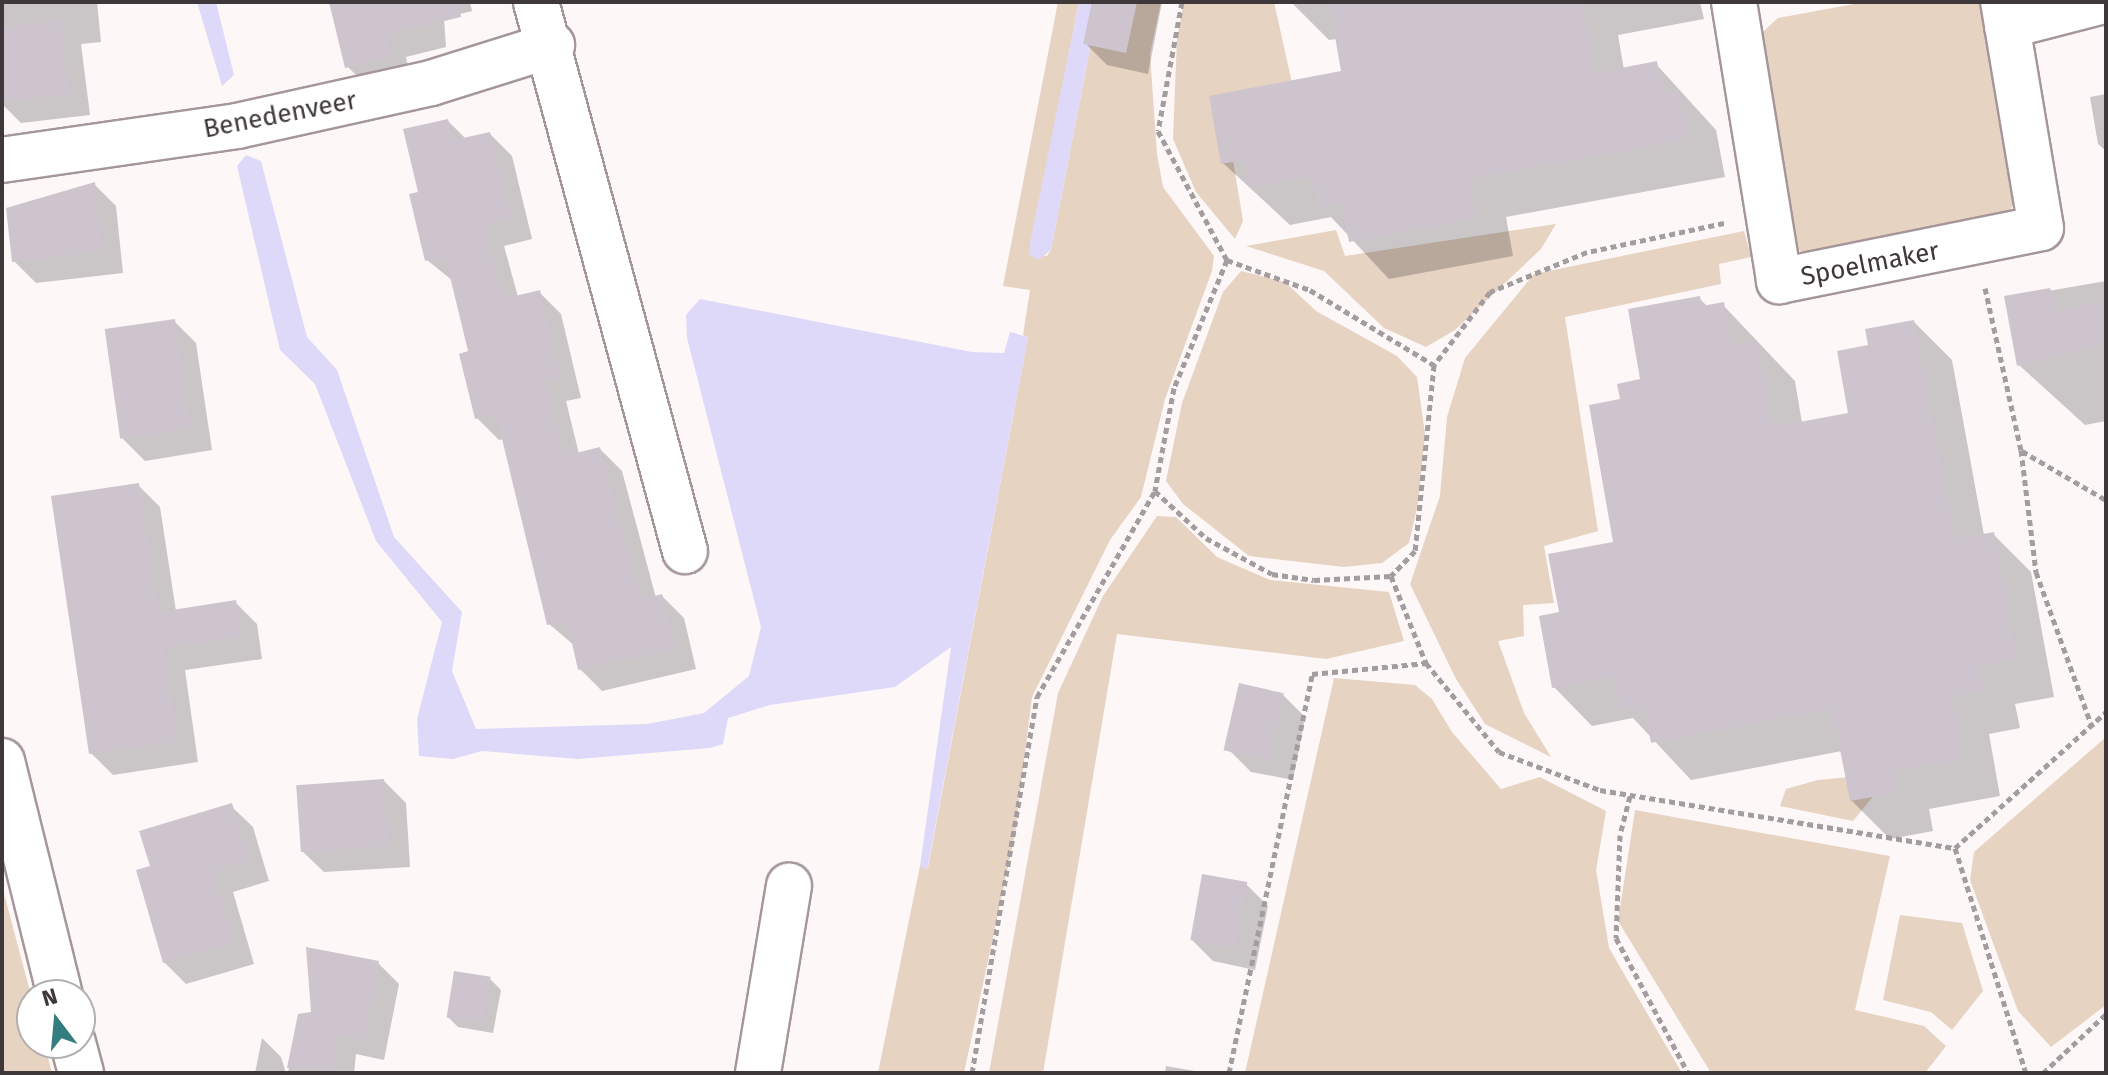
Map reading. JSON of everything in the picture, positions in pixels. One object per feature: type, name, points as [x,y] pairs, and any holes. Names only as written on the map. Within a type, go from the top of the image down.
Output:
[{"type":"street","points":[[536,2],[552,45],[685,551]]},
{"type":"street","name":"Spoelmaker","points":[[1734,2],[1779,281],[2041,228],[2005,14],[2100,2]]},
{"type":"street","name":"Benedenveer","points":[[2,160],[237,126],[431,83],[552,45]]},
{"type":"street","points":[[2,761],[56,979]]},
{"type":"street","points":[[758,1073],[789,886]]},
{"type":"path","points":[[1182,2],[1158,131],[1227,260],[1310,290],[1434,365]]},
{"type":"path","points":[[1155,491],[1206,538],[1272,574],[1314,580],[1391,576],[1415,551],[1434,365],[1490,292],[1587,252],[1769,214]]},
{"type":"path","points":[[1975,243],[2021,450],[2036,572],[2093,728]]},
{"type":"path","points":[[972,1073],[1037,697],[1155,491],[1174,388],[1227,260]]},
{"type":"path","points":[[2021,450],[2106,500]]},
{"type":"path","points":[[1391,576],[1426,663],[1499,752],[1600,790],[1955,848]]},
{"type":"path","points":[[1229,1073],[1312,674],[1426,663]]},
{"type":"path","points":[[1955,848],[2093,728],[2106,712]]},
{"type":"path","points":[[1630,796],[1620,835],[1616,938],[1688,1073]]},
{"type":"path","points":[[1955,848],[2026,1073]]},
{"type":"path","points":[[2043,1073],[2106,1014]]},
{"type":"shaded area","points":[[197,2],[216,2],[234,75],[222,86]]},
{"type":"shaded area","points":[[1058,2],[1079,2],[1029,254],[1047,256],[1051,250],[1099,2],[1161,2],[1150,54],[1157,154],[1163,187],[1214,256],[1212,271],[1165,399],[1141,497],[1110,540],[1032,697],[1015,834],[964,1073],[878,1073],[921,861],[920,866],[928,867],[1028,337],[1023,335],[1030,290],[1003,286]]},
{"type":"shaded area","points":[[1079,2],[1099,2],[1051,250],[1038,260],[1029,254],[1030,243]]},
{"type":"shaded area","points":[[1184,2],[1274,2],[1294,92],[1224,106],[1243,221],[1235,239],[1196,192],[1173,139],[1177,38]]},
{"type":"shaded area","points":[[1865,2],[1977,2],[1983,7],[2016,199],[2002,225],[1821,257],[1800,251],[1784,231],[1753,41],[1778,18]]},
{"type":"shaded area","points":[[246,155],[261,161],[307,337],[337,370],[394,537],[462,612],[452,671],[476,729],[647,724],[704,713],[749,676],[761,627],[687,338],[686,315],[700,299],[972,352],[1004,353],[1010,332],[1028,337],[927,870],[920,866],[951,647],[895,687],[770,705],[728,718],[723,744],[710,748],[578,759],[482,751],[453,759],[419,756],[417,719],[442,622],[376,541],[315,384],[280,350],[237,166]]},
{"type":"shaded area","points":[[1556,224],[1541,249],[1455,330],[1426,347],[1384,328],[1324,271],[1246,246],[1336,230],[1345,256]]},
{"type":"shaded area","points":[[1744,231],[1751,257],[1719,264],[1721,284],[1565,317],[1598,531],[1544,546],[1554,603],[1523,605],[1524,636],[1498,641],[1524,713],[1551,757],[1485,724],[1456,679],[1410,584],[1440,496],[1447,417],[1465,358],[1534,274]]},
{"type":"shaded area","points":[[1241,271],[1285,282],[1316,311],[1397,356],[1417,377],[1425,434],[1418,504],[1409,543],[1382,563],[1344,567],[1249,556],[1183,504],[1166,481],[1182,403],[1223,292]]},
{"type":"shaded area","points":[[1157,516],[1176,517],[1217,557],[1270,580],[1389,592],[1404,641],[1326,659],[1117,634],[1043,1073],[989,1073],[1058,693],[1103,596]]},
{"type":"shaded area","points":[[1334,678],[1415,685],[1432,699],[1452,732],[1501,789],[1540,777],[1606,811],[1596,870],[1609,948],[1682,1073],[1245,1073]]},
{"type":"shaded area","points":[[2106,737],[2106,1005],[2051,1047],[2018,1011],[1970,880],[1974,852]]},
{"type":"shaded area","points":[[1892,773],[1853,821],[1780,806],[1786,789],[1818,780]]},
{"type":"shaded area","points":[[1635,810],[1890,856],[1855,1010],[1924,1026],[1946,1046],[1925,1073],[1711,1073],[1618,921]]},
{"type":"shaded area","points":[[2,886],[27,979],[16,979],[16,1059],[48,1059],[52,1073],[2,1073]]},
{"type":"shaded area","points":[[1900,915],[1962,923],[1983,991],[1952,1030],[1931,1012],[1883,1000]]},
{"type":"building","points":[[329,2],[459,2],[461,17],[386,35],[391,57],[345,68]]},
{"type":"building","points":[[1092,2],[1137,2],[1126,53],[1083,44]]},
{"type":"building","points":[[1329,2],[1582,2],[1595,73],[1657,61],[1663,92],[1679,90],[1688,139],[1469,179],[1476,218],[1349,242],[1341,203],[1318,207],[1312,176],[1250,188],[1245,160],[1221,164],[1209,96],[1341,71]]},
{"type":"building","points":[[60,20],[69,94],[2,102],[2,28]]},
{"type":"building","points":[[448,119],[454,140],[490,132],[511,217],[484,224],[503,299],[540,290],[560,376],[545,380],[564,456],[600,447],[641,600],[662,594],[676,648],[578,670],[567,621],[547,625],[496,414],[475,419],[459,354],[468,351],[445,256],[425,261],[409,194],[418,192],[403,129]]},
{"type":"building","points":[[95,182],[102,251],[12,262],[6,208]]},
{"type":"building","points":[[2050,288],[2057,310],[2106,302],[2106,345],[2017,366],[2004,296]]},
{"type":"building","points":[[1700,296],[1702,306],[1724,302],[1732,346],[1757,341],[1773,427],[1848,413],[1837,351],[1868,345],[1865,329],[1914,320],[1955,539],[1994,532],[2017,659],[1978,667],[1983,690],[1952,696],[1963,759],[1892,771],[1896,793],[1850,801],[1832,708],[1651,743],[1644,704],[1620,708],[1615,677],[1552,688],[1539,616],[1559,612],[1548,554],[1613,542],[1589,405],[1620,399],[1617,384],[1640,379],[1628,309]]},
{"type":"building","points":[[175,319],[190,429],[120,439],[105,329]]},
{"type":"building","points":[[139,483],[159,612],[236,600],[241,637],[164,648],[178,741],[89,754],[51,496]]},
{"type":"building","points":[[1239,683],[1284,693],[1268,761],[1223,750]]},
{"type":"building","points":[[384,779],[389,846],[301,852],[296,785]]},
{"type":"building","points":[[232,803],[248,860],[213,871],[234,942],[163,963],[136,870],[150,866],[139,831]]},
{"type":"building","points":[[1202,874],[1247,882],[1236,948],[1190,940]]},
{"type":"building","points":[[306,947],[379,961],[364,1040],[335,1035],[333,1071],[287,1068],[298,1014],[311,1012]]},
{"type":"building","points":[[454,971],[491,977],[483,1023],[447,1017]]}]
